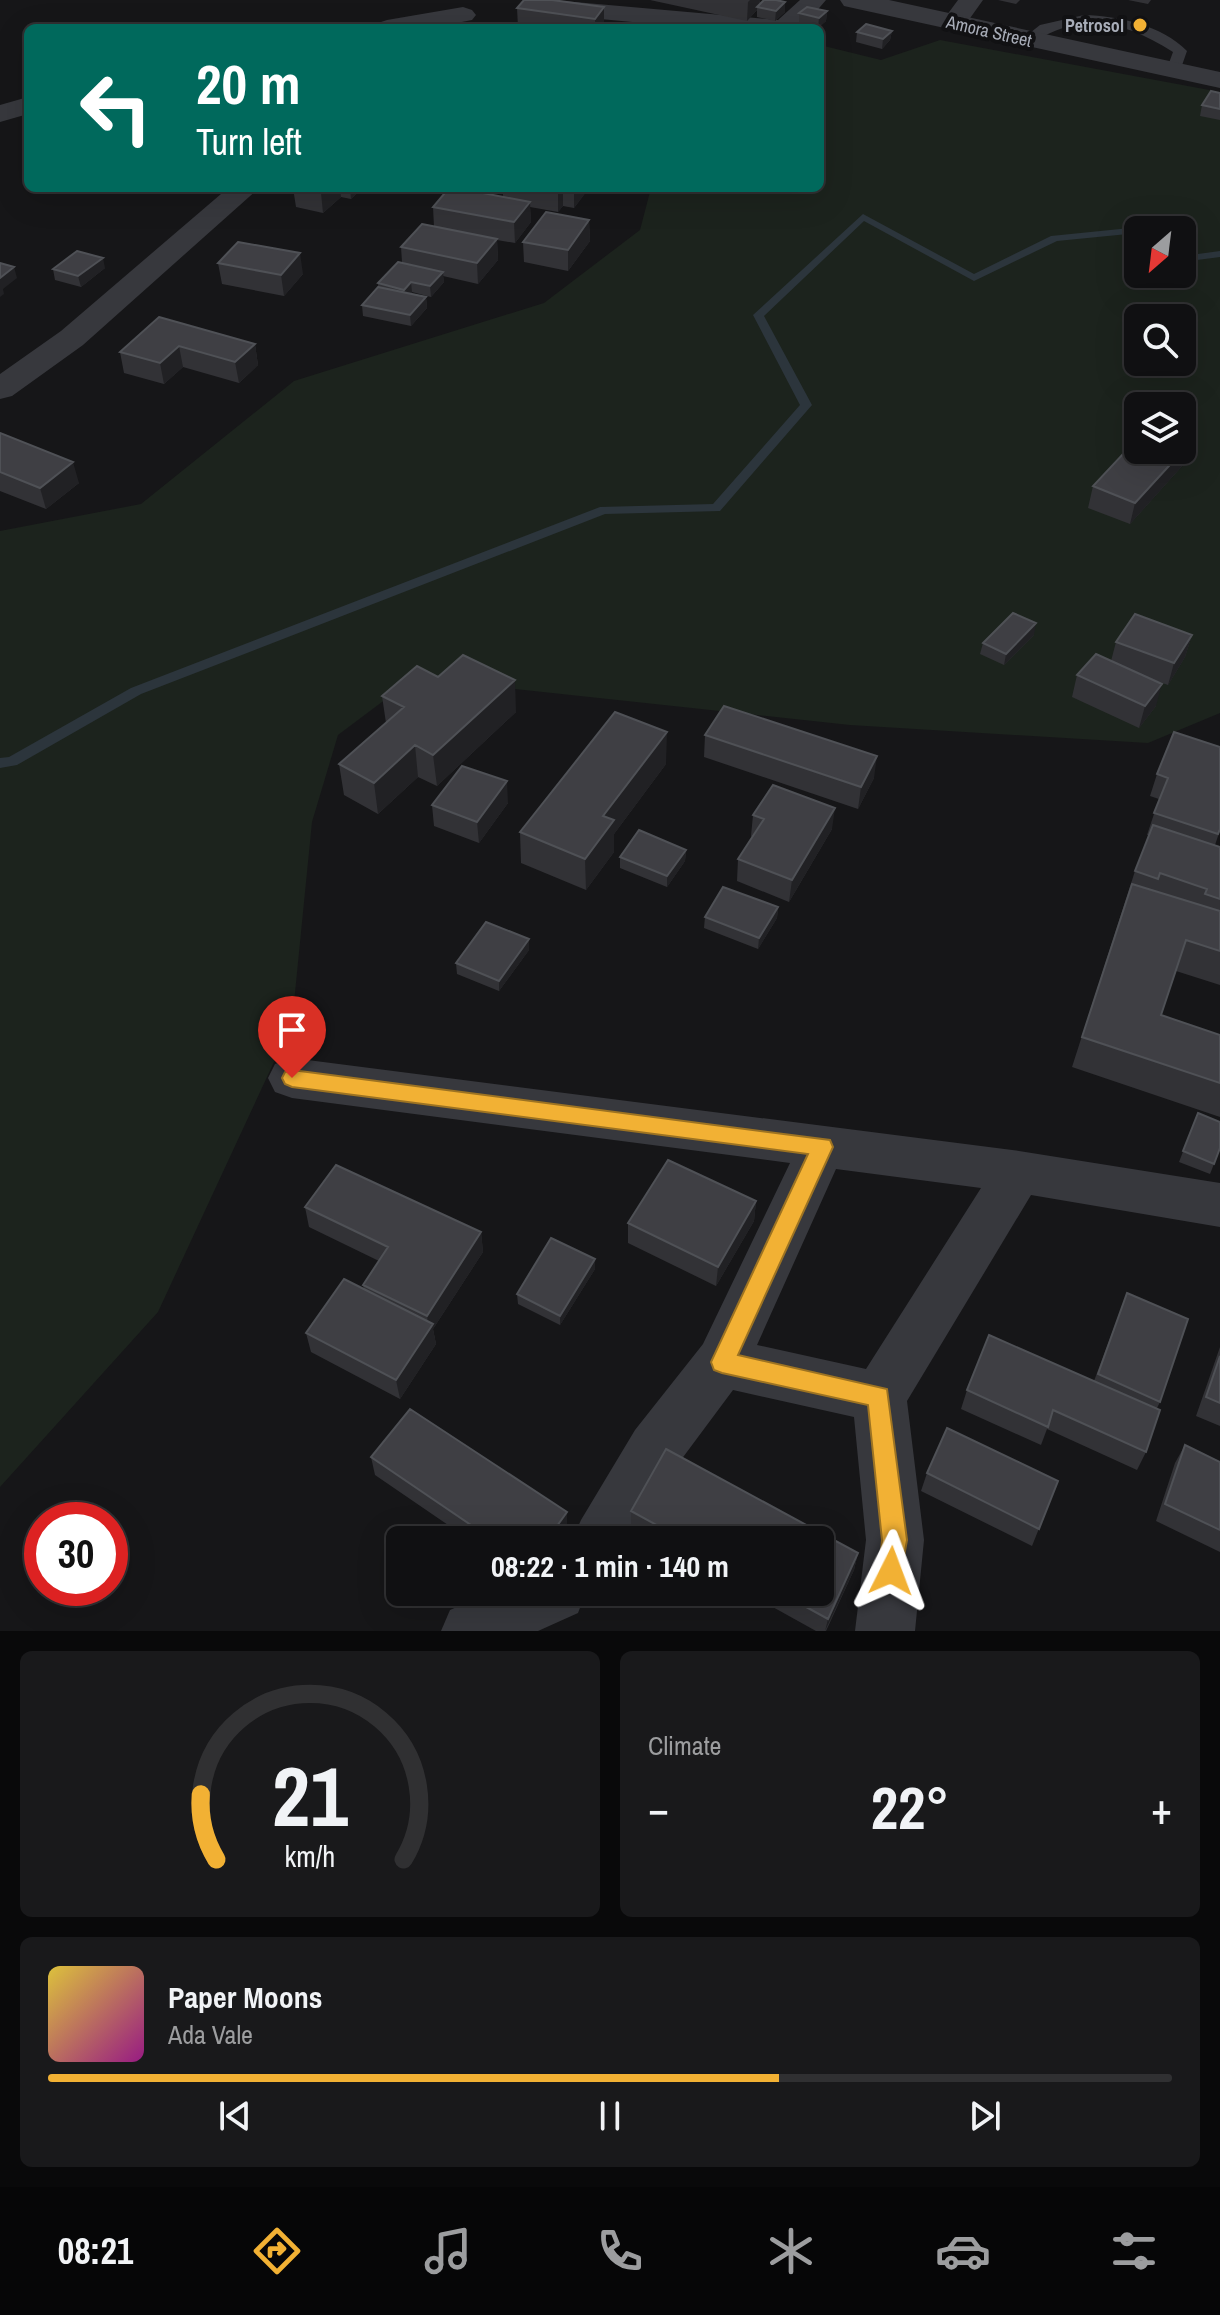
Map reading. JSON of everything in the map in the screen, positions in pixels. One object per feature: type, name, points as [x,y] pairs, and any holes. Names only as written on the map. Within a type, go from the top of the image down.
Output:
[{"type":"street","points":[[792,24],[814,0]]},
{"type":"street","name":"Amora Street","points":[[853,0],[1220,80]]},
{"type":"street","points":[[954,23],[971,0]]},
{"type":"street","points":[[534,6],[734,24]]},
{"type":"street","points":[[409,24],[463,14]]},
{"type":"street","points":[[0,114],[24,106]]},
{"type":"street","points":[[0,389],[72,338],[240,192]]},
{"type":"street","points":[[292,1078],[1019,1172],[1220,1205]]},
{"type":"street","points":[[609,1526],[655,1449],[722,1362],[822,1147]]},
{"type":"street","points":[[885,1631],[895,1540],[879,1397],[1019,1172]]},
{"type":"street","points":[[722,1362],[879,1397]]},
{"type":"street","points":[[471,1631],[526,1606]]},
{"type":"shaded area","points":[[940,40],[1220,92],[1220,713],[1148,743],[850,725],[414,678],[338,735],[312,822],[292,1023],[158,1312],[0,1487],[0,531],[141,504],[294,381],[544,303],[640,230],[650,192],[824,192],[824,46],[881,60]]},
{"type":"building","points":[[524,0],[552,0],[604,7],[595,19],[517,8]]},
{"type":"building","points":[[764,0],[785,2],[776,11],[757,7]]},
{"type":"building","points":[[807,7],[827,11],[819,18],[799,13]]},
{"type":"building","points":[[866,24],[892,31],[883,39],[857,32]]},
{"type":"building","points":[[1211,91],[1220,93],[1220,109],[1202,105]]},
{"type":"building","points":[[446,192],[478,192],[530,202],[514,222],[433,207]]},
{"type":"building","points":[[546,212],[589,220],[568,250],[523,242]]},
{"type":"building","points":[[422,224],[497,239],[477,263],[401,247]]},
{"type":"building","points":[[238,242],[300,253],[281,275],[218,263]]},
{"type":"building","points":[[77,251],[103,258],[78,276],[53,269]]},
{"type":"building","points":[[398,262],[443,272],[430,286],[411,282],[404,290],[378,283]]},
{"type":"building","points":[[0,263],[14,267],[0,278]]},
{"type":"building","points":[[378,287],[426,297],[410,315],[362,305]]},
{"type":"building","points":[[159,317],[255,344],[235,362],[179,346],[160,363],[120,352]]},
{"type":"building","points":[[0,433],[73,462],[40,488],[0,472]]},
{"type":"building","points":[[1124,453],[1124,464],[1171,464],[1135,503],[1093,486]]},
{"type":"building","points":[[1013,613],[1036,623],[1006,654],[983,643]]},
{"type":"building","points":[[1135,614],[1192,635],[1174,663],[1116,642]]},
{"type":"building","points":[[1096,654],[1162,684],[1145,706],[1077,675]]},
{"type":"building","points":[[463,655],[515,680],[433,755],[415,745],[374,783],[339,764],[404,707],[382,696],[417,666],[438,677]]},
{"type":"building","points":[[724,706],[877,756],[861,787],[705,735]]},
{"type":"building","points":[[615,712],[667,732],[603,816],[614,820],[585,859],[520,832]]},
{"type":"building","points":[[1174,732],[1220,747],[1218,834],[1154,813],[1168,778],[1157,774]]},
{"type":"building","points":[[462,766],[507,781],[477,822],[432,805]]},
{"type":"building","points":[[773,785],[835,808],[792,880],[738,859],[764,819],[753,815]]},
{"type":"building","points":[[1153,825],[1220,847],[1220,899],[1205,894],[1207,889],[1160,873],[1158,879],[1135,871]]},
{"type":"building","points":[[639,830],[686,850],[667,876],[620,857]]},
{"type":"building","points":[[1132,884],[1220,911],[1220,951],[1186,940],[1161,1015],[1220,1035],[1220,1083],[1082,1037]]},
{"type":"building","points":[[723,887],[778,907],[759,938],[705,917]]},
{"type":"building","points":[[486,922],[529,939],[499,981],[456,963]]},
{"type":"building","points":[[1198,1113],[1220,1122],[1220,1148],[1214,1164],[1183,1151]]},
{"type":"building","points":[[668,1160],[756,1201],[718,1267],[628,1223]]},
{"type":"building","points":[[336,1165],[481,1232],[427,1316],[363,1285],[388,1247],[305,1207]]},
{"type":"building","points":[[551,1238],[595,1259],[560,1316],[517,1294]]},
{"type":"building","points":[[344,1279],[433,1324],[396,1380],[306,1333]]},
{"type":"building","points":[[1127,1293],[1188,1319],[1160,1402],[1098,1374]]},
{"type":"building","points":[[989,1335],[1160,1410],[1146,1452],[1053,1410],[1048,1427],[967,1390]]},
{"type":"building","points":[[1220,1356],[1220,1403],[1206,1397]]},
{"type":"building","points":[[410,1409],[567,1512],[557,1526],[472,1526],[371,1457]]},
{"type":"building","points":[[947,1428],[1058,1481],[1039,1529],[927,1473]]},
{"type":"building","points":[[1185,1445],[1220,1462],[1220,1530],[1165,1504]]},
{"type":"building","points":[[666,1449],[808,1526],[658,1526],[631,1511]]},
{"type":"building","points":[[834,1540],[858,1553],[834,1606]]},
{"type":"building","points":[[804,1606],[834,1606],[828,1619]]},
{"type":"waterway","points":[[0,763],[12,762],[136,691],[604,510],[716,508],[806,405],[758,315],[863,217],[974,278],[1055,238],[1124,232]]},
{"type":"waterway","points":[[1196,257],[1220,254]]},
{"type":"place","name":"Petrosol","points":[[1140,25]]},
{"type":"route","points":[[292,1078],[822,1147],[722,1362],[879,1397],[895,1540],[891,1571]]}]
